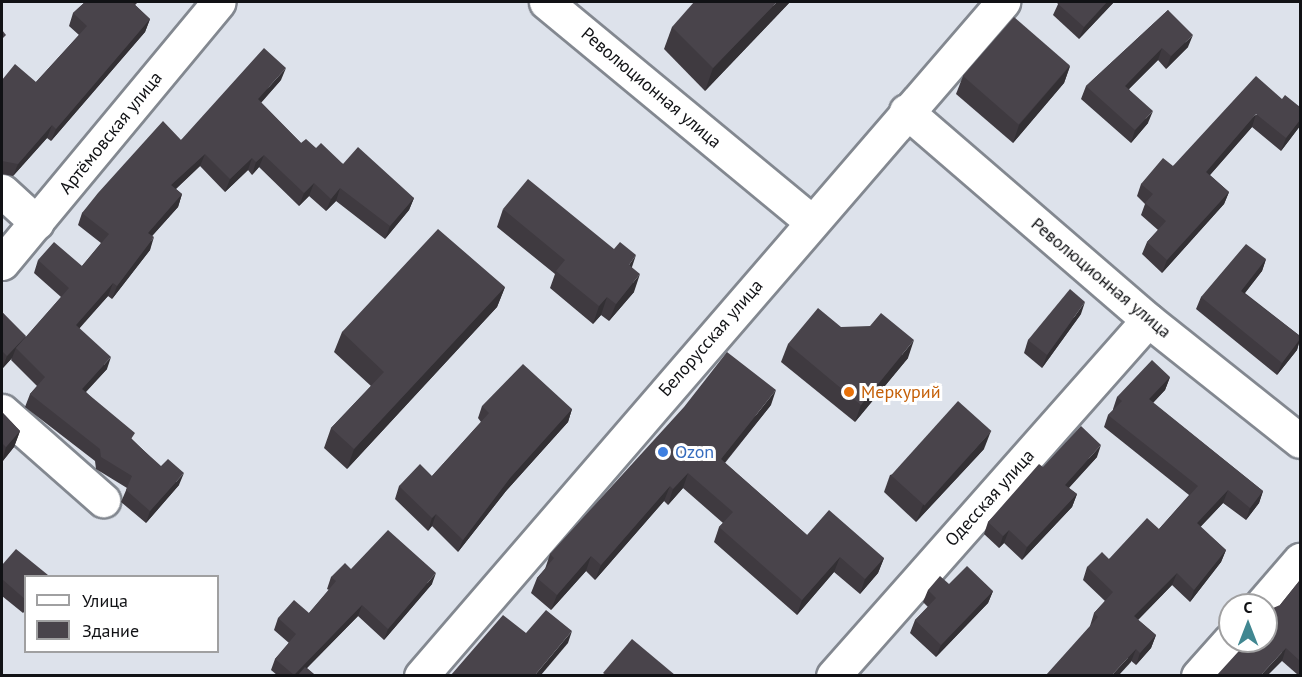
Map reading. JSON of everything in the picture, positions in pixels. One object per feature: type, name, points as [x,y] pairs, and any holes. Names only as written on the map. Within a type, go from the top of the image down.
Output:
[{"type":"street","name":"Артёмовская улица","points":[[2,263],[219,2]]},
{"type":"street","name":"Революционная улица","points":[[546,2],[812,221]]},
{"type":"street","name":"Белорусская улица","points":[[421,675],[906,111],[1003,2]]},
{"type":"street","name":"Революционная улица","points":[[906,111],[1148,320],[1300,441]]},
{"type":"street","points":[[2,191],[37,223]]},
{"type":"street","name":"Одесская улица","points":[[833,675],[1148,320]]},
{"type":"street","points":[[2,411],[103,500]]},
{"type":"street","points":[[1271,593],[1300,560]]},
{"type":"street","points":[[1198,675],[1218,653]]},
{"type":"building","points":[[85,2],[132,2],[150,19],[56,129],[52,125],[18,164],[2,161],[2,80],[15,64],[36,82],[87,26],[73,13]]},
{"type":"building","points":[[694,2],[777,2],[713,68],[672,27]]},
{"type":"building","points":[[1107,2],[1084,27],[1057,3]]},
{"type":"building","points":[[1168,10],[1193,35],[1171,56],[1162,48],[1125,86],[1153,111],[1135,130],[1086,86]]},
{"type":"building","points":[[1014,17],[1070,66],[1019,124],[963,76]]},
{"type":"building","points":[[264,48],[286,68],[258,99],[301,143],[306,139],[316,148],[321,143],[343,164],[358,147],[414,198],[390,226],[340,188],[331,199],[314,183],[304,193],[264,155],[256,162],[252,158],[230,179],[205,154],[171,185],[182,194],[148,233],[154,237],[117,286],[113,283],[76,325],[111,357],[82,389],[135,433],[131,439],[161,466],[168,459],[184,473],[150,511],[126,490],[132,476],[101,457],[100,449],[30,394],[45,377],[16,348],[69,288],[38,260],[54,242],[82,266],[109,234],[82,213],[98,193],[163,121],[181,140]]},
{"type":"building","points":[[1256,76],[1282,99],[1285,95],[1300,107],[1300,120],[1286,138],[1256,114],[1206,172],[1229,192],[1167,260],[1147,242],[1166,221],[1145,203],[1153,194],[1141,184],[1163,158],[1173,166]]},
{"type":"building","points":[[528,179],[614,249],[620,242],[636,255],[629,265],[640,274],[616,304],[607,297],[599,306],[556,271],[565,260],[503,209]]},
{"type":"building","points":[[438,229],[505,287],[354,449],[331,428],[384,372],[342,332]]},
{"type":"building","points":[[1246,244],[1266,259],[1241,291],[1300,336],[1282,363],[1201,297]]},
{"type":"building","points":[[1070,289],[1085,302],[1047,355],[1028,340]]},
{"type":"building","name":"Меркурий","points":[[818,308],[841,327],[870,326],[881,313],[914,340],[861,405],[788,344]]},
{"type":"building","points":[[2,312],[26,336],[7,356],[2,351]]},
{"type":"building","points":[[727,352],[776,390],[721,459],[807,535],[829,510],[884,558],[865,579],[840,557],[802,600],[719,527],[733,512],[688,473],[673,489],[670,486],[601,565],[591,556],[557,595],[537,578],[554,558],[550,554],[684,407]]},
{"type":"building","points":[[1152,360],[1170,377],[1149,399],[1263,491],[1250,508],[1228,490],[1197,523],[1226,550],[1194,590],[1177,573],[1134,616],[1156,635],[1140,653],[1136,649],[1112,675],[1046,675],[1098,617],[1094,613],[1113,592],[1087,567],[1102,552],[1109,559],[1147,518],[1159,529],[1198,486],[1108,415],[1122,401],[1117,397]]},
{"type":"building","points":[[523,364],[572,409],[510,478],[463,540],[436,514],[432,518],[399,486],[420,464],[432,476],[489,413],[482,406]]},
{"type":"building","points":[[958,401],[991,431],[925,505],[891,475]]},
{"type":"building","points":[[2,412],[20,431],[6,447],[2,443]]},
{"type":"building","points":[[1081,426],[1101,445],[1065,485],[1077,494],[1027,547],[1009,530],[1003,536],[988,522],[1039,464],[1043,467]]},
{"type":"building","points":[[388,530],[436,573],[388,629],[362,605],[294,675],[275,659],[296,634],[278,618],[294,600],[309,613],[336,581],[331,577],[345,563],[351,569]]},
{"type":"building","points":[[16,549],[48,575],[24,575],[24,598],[2,579],[2,565]]},
{"type":"building","points":[[967,566],[993,591],[941,645],[915,620],[936,598],[928,590],[940,576],[949,584]]},
{"type":"building","points":[[1300,580],[1300,661],[1286,648],[1261,675],[1217,675],[1237,653],[1278,653],[1278,606]]},
{"type":"building","points":[[546,610],[572,631],[535,675],[451,675],[503,615],[526,633]]},
{"type":"building","points":[[632,639],[675,675],[606,675],[603,673]]},
{"type":"building","points":[[305,667],[315,675],[298,675]]},
{"type":"place","name":"Меркурий","points":[[849,392]]},
{"type":"place","name":"Ozon","points":[[663,452]]}]
